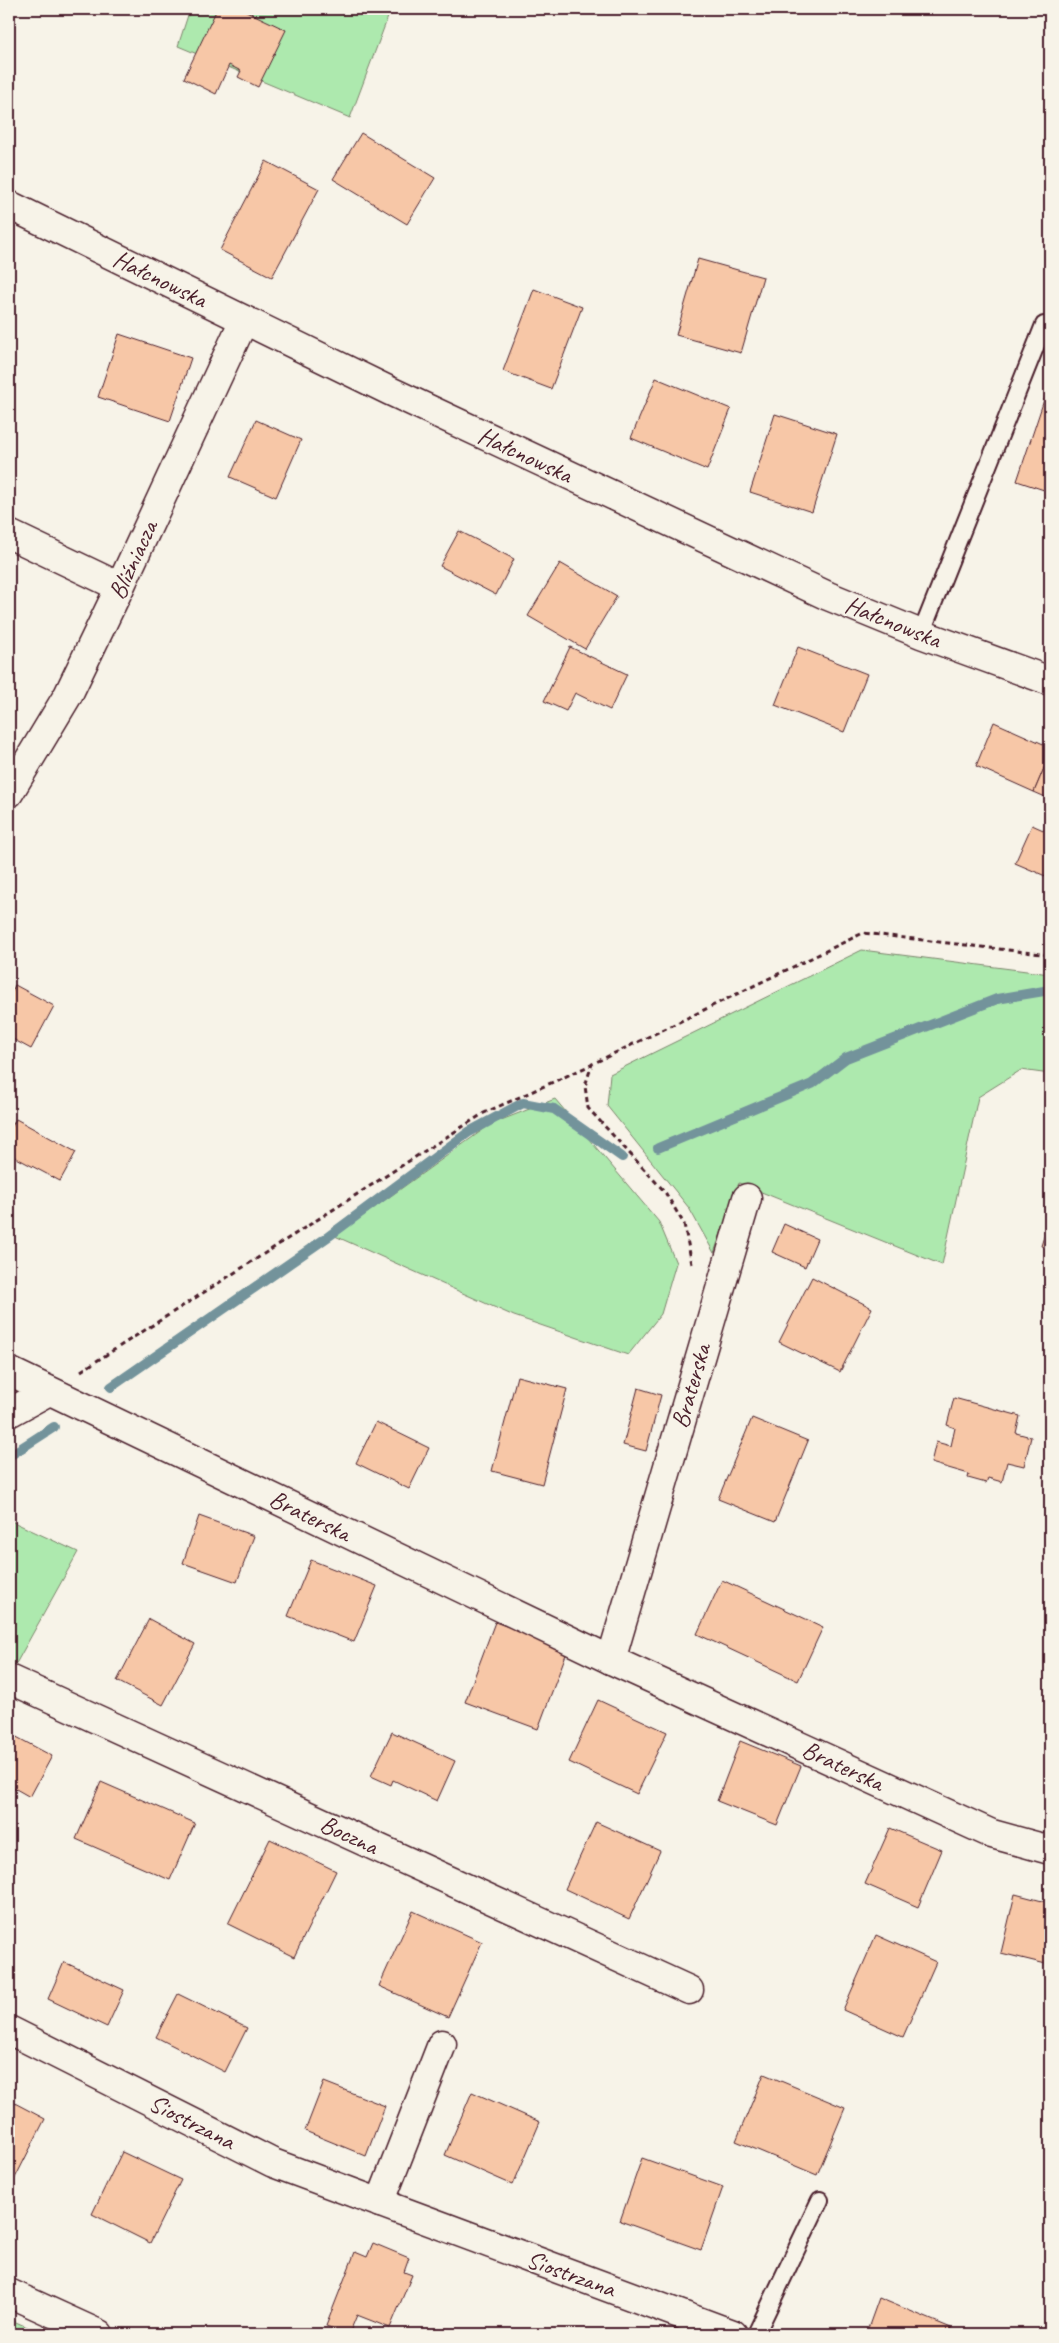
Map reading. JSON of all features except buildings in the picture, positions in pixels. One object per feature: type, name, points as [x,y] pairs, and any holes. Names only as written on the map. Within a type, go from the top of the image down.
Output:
[{"type":"street","name":"Hałcnowska","points":[[9,206],[696,536],[828,596],[921,634],[1050,681]]},
{"type":"street","name":"Bliźniacza","points":[[9,793],[68,695],[120,588],[244,320]]},
{"type":"street","points":[[9,534],[120,588]]},
{"type":"street","name":"Braterska","points":[[611,1660],[746,1198]]},
{"type":"street","name":"Braterska","points":[[9,1371],[611,1660],[992,1834],[1050,1850]]},
{"type":"street","points":[[9,1413],[49,1391]]},
{"type":"street","name":"Boczna","points":[[9,1679],[689,1990]]},
{"type":"street","name":"Siostrzana","points":[[9,2030],[273,2162],[733,2334]]},
{"type":"street","points":[[380,2203],[442,2044]]},
{"type":"street","points":[[9,2293],[99,2334]]},
{"type":"lane","points":[[921,634],[1044,325]]},
{"type":"lane","points":[[756,2334],[820,2200]]},
{"type":"path","points":[[49,1391],[484,1113],[592,1064],[862,933],[1050,954]]},
{"type":"path","points":[[592,1064],[585,1086],[588,1108],[665,1192],[684,1224],[696,1282],[716,1303]]},
{"type":"green space","points":[[190,9],[391,9],[350,118],[178,46]]},
{"type":"green space","points":[[862,950],[1050,974],[1050,1074],[1021,1070],[978,1097],[942,1265],[739,1183],[714,1253],[689,1208],[607,1106],[610,1074]]},
{"type":"green space","points":[[555,1099],[659,1222],[676,1263],[661,1314],[628,1355],[514,1316],[335,1236],[491,1124]]},
{"type":"green space","points":[[9,1520],[78,1552],[13,1669],[9,1667]]},
{"type":"green space","points":[[9,2319],[43,2334],[9,2334]]},
{"type":"waterway","points":[[658,1148],[812,1084],[846,1058],[997,999],[1050,990]]},
{"type":"waterway","points":[[111,1387],[329,1236],[469,1132],[523,1103],[554,1109],[622,1157]]},
{"type":"waterway","points":[[9,1456],[54,1427]]}]
